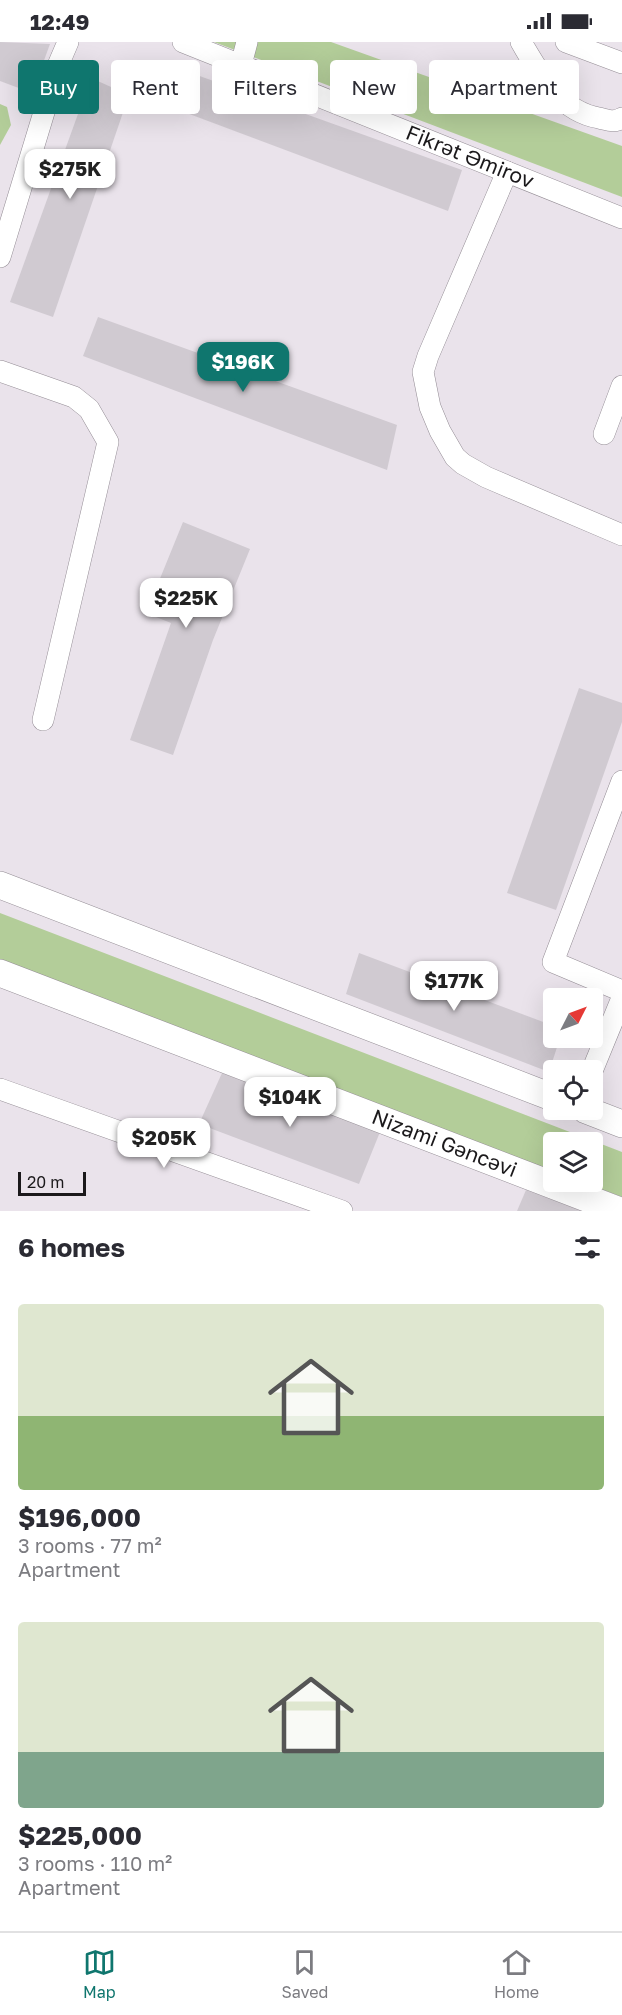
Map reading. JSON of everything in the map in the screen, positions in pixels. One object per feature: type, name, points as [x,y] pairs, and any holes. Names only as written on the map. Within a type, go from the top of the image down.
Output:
[{"type":"main road","points":[[0,885],[543,1094]]},
{"type":"main road","name":"Nizami Gəncəvi","points":[[0,973],[620,1211]]},
{"type":"main road","points":[[603,1117],[622,1124]]},
{"type":"street","points":[[0,257],[59,63],[68,42]]},
{"type":"street","name":"Fikrət Əmirov","points":[[183,42],[228,60]]},
{"type":"street","points":[[242,60],[247,42]]},
{"type":"street","points":[[521,42],[543,79],[560,100],[587,116],[616,122],[622,118]]},
{"type":"street","points":[[566,42],[622,63]]},
{"type":"street","name":"Fikrət Əmirov","points":[[318,96],[622,218]]},
{"type":"street","points":[[507,172],[428,356],[423,372],[430,407],[440,431],[455,456],[463,464],[486,477],[622,535]]},
{"type":"street","points":[[0,371],[74,397],[89,409],[108,442],[43,720]]},
{"type":"street","points":[[604,434],[622,386]]},
{"type":"street","points":[[622,781],[553,962],[622,991]]},
{"type":"street","points":[[597,1060],[622,998]]},
{"type":"street","points":[[0,1089],[342,1211]]},
{"type":"green space","points":[[214,42],[331,42],[381,60],[330,60],[330,86],[318,82],[318,60],[261,60]]},
{"type":"green space","points":[[417,73],[429,77],[429,114],[532,114],[622,146],[622,197],[404,114],[417,114]]},
{"type":"green space","points":[[0,104],[7,107],[11,125],[0,145]]},
{"type":"green space","points":[[0,913],[570,1132],[543,1132],[543,1167],[0,959]]},
{"type":"green space","points":[[603,1145],[622,1152],[622,1197],[603,1190]]},
{"type":"building","points":[[0,42],[50,44],[44,60],[18,60],[18,88],[0,81]]},
{"type":"building","points":[[200,76],[212,80],[212,114],[306,114],[462,170],[448,211],[189,114],[200,114]]},
{"type":"building","points":[[99,82],[111,87],[111,114],[122,114],[53,317],[10,302],[78,114],[99,114]]},
{"type":"building","points":[[98,317],[397,425],[387,470],[83,356]]},
{"type":"building","points":[[183,522],[250,549],[213,640],[173,755],[130,740],[171,623],[146,613]]},
{"type":"building","points":[[579,688],[622,703],[622,722],[556,910],[507,893]]},
{"type":"building","points":[[359,953],[543,1022],[543,1048],[557,1048],[553,1060],[543,1060],[543,1070],[346,994]]},
{"type":"building","points":[[222,1073],[380,1132],[359,1184],[199,1124]]},
{"type":"building","points":[[526,1190],[582,1211],[517,1211]]}]
